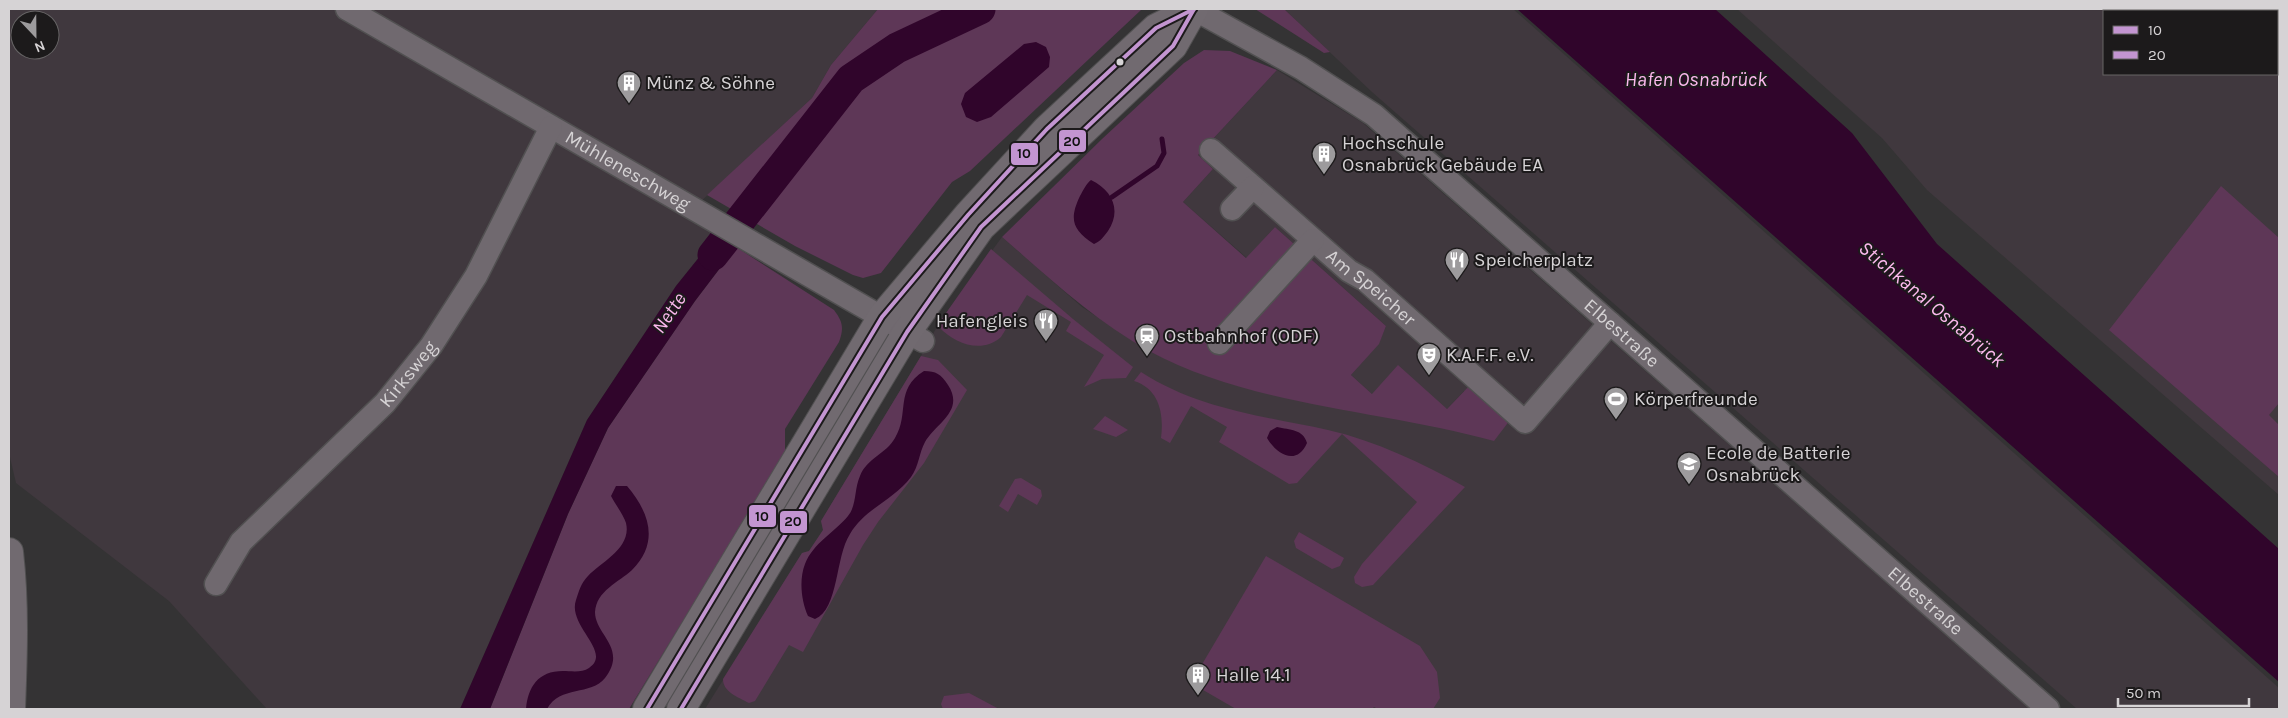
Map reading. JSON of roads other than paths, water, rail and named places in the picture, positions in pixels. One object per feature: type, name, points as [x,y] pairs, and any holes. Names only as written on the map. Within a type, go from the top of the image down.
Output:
[{"type":"main road","points":[[647,709],[882,317],[968,215],[1047,129],[1156,28],[1194,9],[1174,46],[980,227],[915,336],[681,709]]},
{"type":"main road","points":[[9,552],[13,642],[12,709]]},
{"type":"street","name":"Mühleneschweg","points":[[348,9],[915,336]]},
{"type":"street","name":"Elbestraße","points":[[1194,9],[1301,68],[1374,115],[2048,709]]},
{"type":"street","name":"Kirksweg","points":[[216,584],[241,542],[385,403],[431,346],[476,276],[551,127]]},
{"type":"street","name":"Am Speicher","points":[[1211,150],[1349,271],[1365,280],[1525,422],[1610,323]]},
{"type":"street","points":[[1232,209],[1253,188]]},
{"type":"street","points":[[1219,343],[1313,240]]},
{"type":"water","name":"Hafen Osnabrück","points":[[1517,9],[1715,9],[1852,133],[1937,244],[2279,549],[2279,682]]},
{"type":"water","points":[[1036,42],[1046,47],[1050,57],[1049,67],[991,117],[977,122],[966,117],[961,104],[965,93],[1024,44]]},
{"type":"water","points":[[1091,180],[1109,195],[1113,201],[1114,208],[1114,216],[1108,231],[1094,244],[1077,229],[1074,218],[1074,211],[1080,196]]},
{"type":"water","points":[[717,235],[736,247],[695,301],[608,428],[568,514],[490,709],[460,709],[587,420],[676,286]]},
{"type":"water","points":[[924,371],[938,374],[948,385],[953,402],[951,409],[925,442],[911,477],[856,525],[845,544],[833,594],[828,605],[823,613],[815,619],[808,616],[802,590],[802,576],[805,564],[813,550],[851,512],[858,481],[863,470],[895,438],[902,420],[904,402],[909,386]]},
{"type":"water","points":[[1277,427],[1295,431],[1302,435],[1307,443],[1303,450],[1293,456],[1287,456],[1276,449],[1267,438],[1270,431]]},
{"type":"water","points":[[616,486],[627,486],[635,496],[646,517],[649,538],[641,559],[632,570],[599,598],[596,605],[596,620],[612,650],[611,667],[599,684],[567,693],[553,702],[547,709],[526,709],[532,687],[541,677],[554,672],[583,671],[595,662],[596,654],[593,646],[582,629],[575,610],[576,600],[580,587],[586,579],[614,554],[620,547],[627,532],[623,516],[611,496]]},
{"type":"waterway","name":"Nette","points":[[713,255],[851,79],[897,48],[980,9]]},
{"type":"waterway","points":[[1112,197],[1157,166],[1164,153],[1162,139]]},
{"type":"place","name":"Münz & Söhne","points":[[629,104]]},
{"type":"place","name":"Hochschule Osnabrück Gebäude EA","points":[[1324,175]]},
{"type":"place","name":"Speicherplatz","points":[[1457,281]]},
{"type":"place","name":"Hafengleis","points":[[1046,342]]},
{"type":"place","name":"Ostbahnhof (ODF)","points":[[1147,357]]},
{"type":"place","name":"K.A.F.F. e.V.","points":[[1429,376]]},
{"type":"place","name":"Körperfreunde","points":[[1616,420]]},
{"type":"place","name":"Ecole de Batterie Osnabrück","points":[[1689,485]]},
{"type":"place","name":"Halle 14.1","points":[[1198,696]]},
{"type":"water label","name":"Stichkanal Osnabrück","points":[[1932,304]]}]
